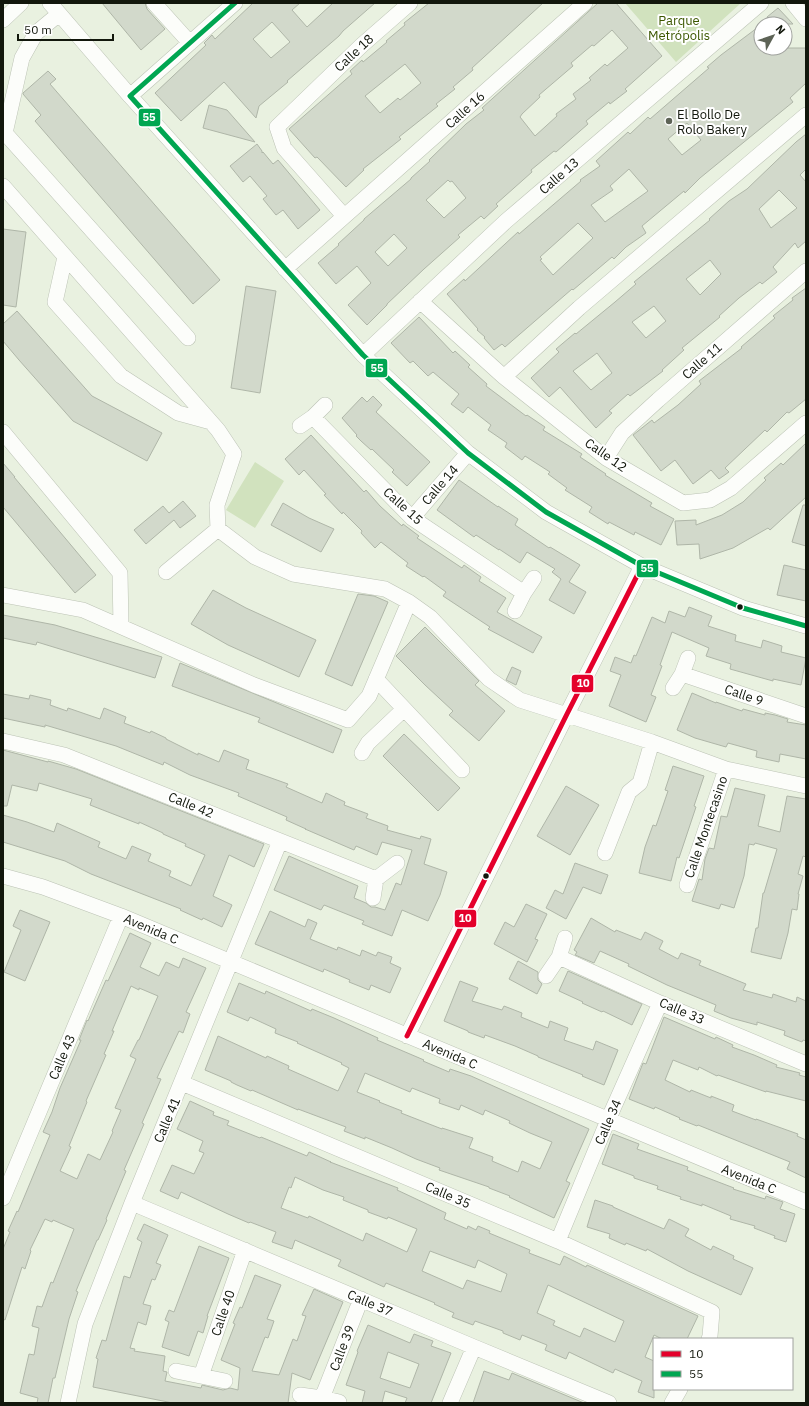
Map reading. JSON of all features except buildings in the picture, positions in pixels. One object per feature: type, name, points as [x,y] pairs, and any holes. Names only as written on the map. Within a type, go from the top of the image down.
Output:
[{"type":"street","points":[[3,20],[21,3]]},
{"type":"street","points":[[154,3],[190,43]]},
{"type":"street","points":[[130,96],[235,3]]},
{"type":"street","name":"Calle 18","points":[[344,216],[284,148],[277,127],[362,45],[410,3]]},
{"type":"street","name":"Calle 16","points":[[285,269],[585,3]]},
{"type":"street","name":"Calle 13","points":[[363,355],[506,221],[761,3]]},
{"type":"street","points":[[793,3],[806,19]]},
{"type":"street","points":[[188,338],[4,134],[22,58],[36,33],[54,8],[130,96],[363,355],[468,453],[546,512],[642,566],[743,608],[806,626]]},
{"type":"street","points":[[504,377],[579,308],[806,115]]},
{"type":"street","points":[[3,186],[218,430],[234,454],[217,505],[218,529],[255,558],[293,574],[385,589],[409,602],[430,617],[489,679],[520,700],[652,742],[726,769],[806,786]]},
{"type":"street","points":[[65,257],[55,302],[121,376],[178,413],[211,422]]},
{"type":"street","name":"Calle 11","points":[[606,458],[622,433],[627,428],[806,271]]},
{"type":"street","name":"Calle 12","points":[[420,301],[504,377],[606,458],[683,504],[710,500],[731,488],[806,423]]},
{"type":"street","points":[[300,426],[313,417],[325,405]]},
{"type":"street","name":"Calle 15","points":[[313,417],[412,518],[524,593]]},
{"type":"street","points":[[3,432],[120,573],[120,626]]},
{"type":"street","name":"Calle 14","points":[[412,518],[468,453]]},
{"type":"street","points":[[166,572],[218,529]]},
{"type":"street","points":[[407,1036],[566,714],[642,566]]},
{"type":"street","points":[[515,611],[534,578]]},
{"type":"street","points":[[3,595],[83,610],[254,685],[348,720],[369,696],[409,602]]},
{"type":"street","points":[[673,688],[682,674],[688,658]]},
{"type":"street","name":"Calle 9","points":[[682,674],[806,716]]},
{"type":"street","points":[[376,678],[462,770]]},
{"type":"street","points":[[362,754],[368,743],[404,709]]},
{"type":"street","name":"Calle 42","points":[[3,741],[64,755],[376,879]]},
{"type":"street","points":[[605,853],[629,792],[640,783],[652,742]]},
{"type":"street","name":"Calle Montecasino","points":[[687,885],[726,769]]},
{"type":"street","name":"Calle 41","points":[[68,1403],[85,1324],[132,1203],[280,841]]},
{"type":"street","points":[[373,898],[376,879],[397,863]]},
{"type":"street","name":"Avenida C","points":[[3,876],[43,886],[121,916],[806,1202]]},
{"type":"street","name":"Calle 43","points":[[3,1198],[121,916]]},
{"type":"street","points":[[546,976],[559,957],[565,938]]},
{"type":"street","name":"Calle 33","points":[[559,957],[660,1003],[806,1064]]},
{"type":"street","name":"Calle 34","points":[[558,1241],[608,1120],[660,1003]]},
{"type":"street","name":"Calle 35","points":[[182,1083],[558,1241],[712,1312],[709,1338]]},
{"type":"street","name":"Calle 37","points":[[132,1203],[609,1403]]},
{"type":"street","name":"Calle 40","points":[[201,1376],[245,1250]]},
{"type":"street","name":"Calle 39","points":[[322,1398],[361,1299]]},
{"type":"street","points":[[450,1403],[474,1347]]},
{"type":"street","points":[[176,1372],[225,1381]]},
{"type":"street","points":[[672,1403],[679,1390]]},
{"type":"street","points":[[300,1395],[339,1402]]},
{"type":"green space","name":"Parque Metrópolis","points":[[625,3],[741,3],[676,62]]},
{"type":"green space","points":[[255,462],[284,481],[255,528],[226,510]]},
{"type":"transit line","name":"55","points":[[235,3],[130,96],[363,355],[468,453],[546,512],[642,566],[743,608],[806,626]]},
{"type":"transit line","name":"10","points":[[407,1036],[642,566]]},
{"type":"place","name":"El Bollo De Rolo Bakery","points":[[669,121]]}]
